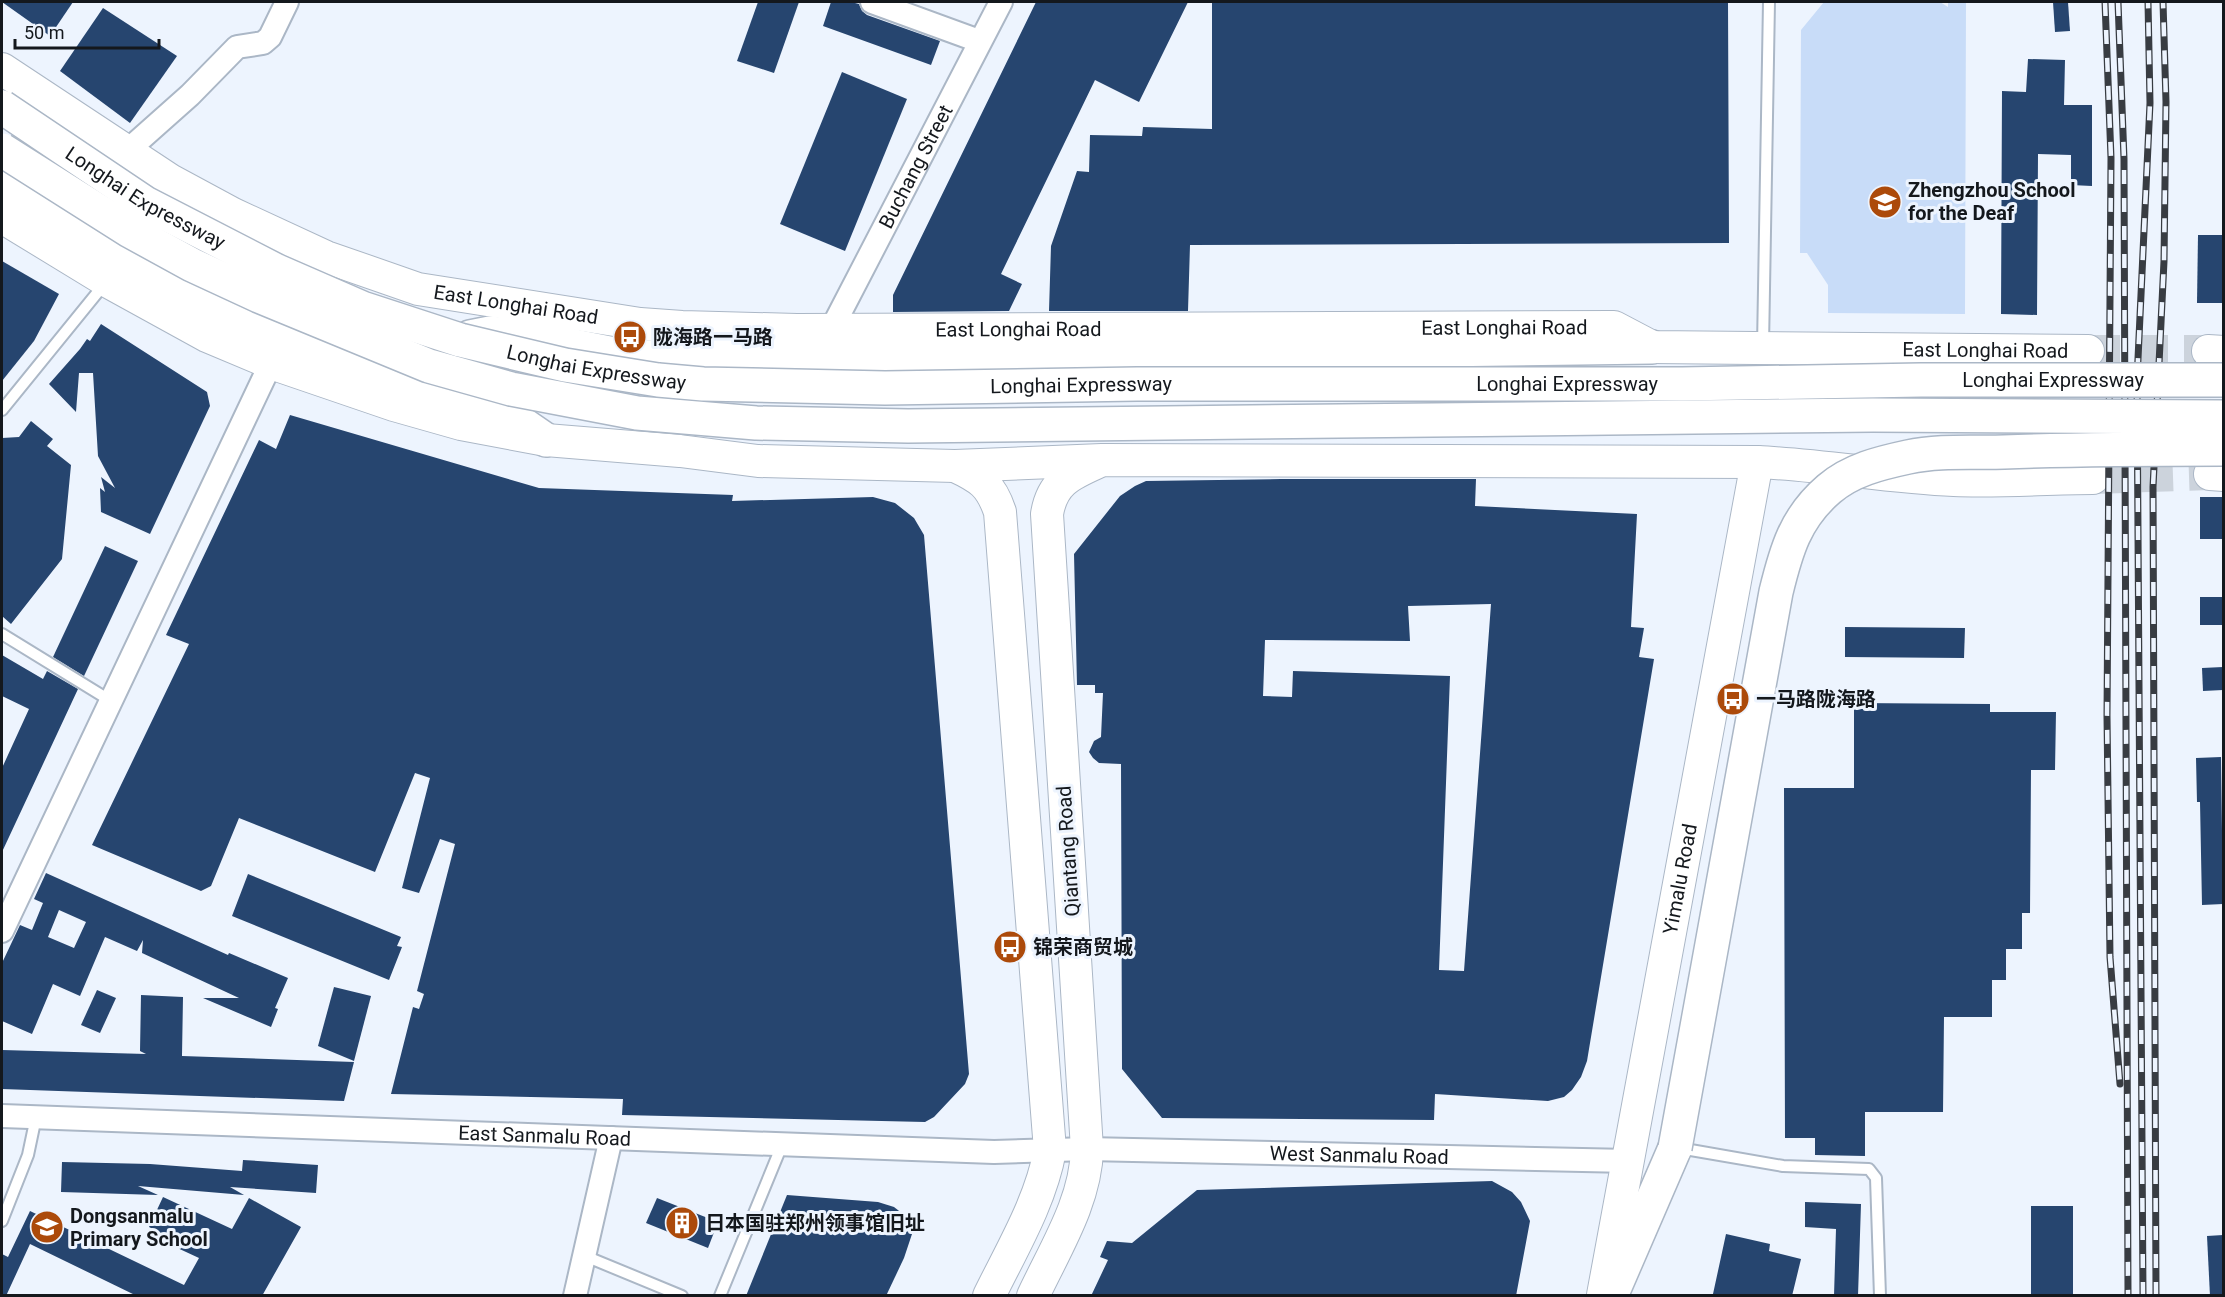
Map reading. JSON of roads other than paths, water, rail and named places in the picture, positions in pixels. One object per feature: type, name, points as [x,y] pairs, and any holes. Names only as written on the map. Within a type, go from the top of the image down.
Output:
[{"type":"highway","name":"Longhai Expressway","points":[[2,107],[145,203],[277,271],[362,308],[460,340],[565,365],[616,374],[703,384],[805,387],[2223,380]]},
{"type":"highway","name":"Longhai Expressway","points":[[2,150],[130,231],[192,265],[280,305],[429,366],[510,389],[637,413],[756,423],[896,426],[1849,415],[2223,417]]},
{"type":"highway","points":[[2,182],[113,256],[217,310],[406,392],[518,420],[546,440]]},
{"type":"highway","points":[[460,340],[490,333],[539,339],[620,355],[681,358],[840,359],[1172,356],[1652,347]]},
{"type":"highway","points":[[1611,1296],[1675,1148],[1776,592],[1785,556],[1797,525],[1811,506],[1829,488],[1847,476],[1867,467],[1911,456],[2084,449],[2219,466]]},
{"type":"street","points":[[127,151],[190,95],[237,47],[263,43],[270,37],[287,2]]},
{"type":"street","points":[[872,2],[980,41]]},
{"type":"street","name":"Buchang Street","points":[[831,330],[1001,2]]},
{"type":"street","name":"East Longhai Road","points":[[2,69],[170,180],[232,214],[326,257],[418,289],[640,324],[831,330],[1614,327],[1652,347],[2088,351]]},
{"type":"street","points":[[2,217],[107,281],[207,336],[271,363],[394,405],[461,424],[546,440],[680,451],[758,461],[955,466],[1102,460],[1757,462],[1801,464],[1850,472],[1956,480],[2093,478]]},
{"type":"street","points":[[2,932],[271,363]]},
{"type":"street","name":"Qiantang Road","points":[[1033,1296],[1076,1203],[1087,1167],[1088,1149],[1047,514],[1049,500],[1063,481],[1070,475],[1102,460]]},
{"type":"street","name":"Yimalu Road","points":[[1603,1296],[1757,462]]},
{"type":"street","name":"Qiantang Road","points":[[955,466],[986,483],[1000,512],[1050,1150],[1046,1170],[1036,1197],[989,1296]]},
{"type":"street","name":"East Sanmalu Road","points":[[2,1116],[994,1152],[1088,1149]]},
{"type":"street","points":[[575,1296],[611,1138]]},
{"type":"street","name":"West Sanmalu Road","points":[[1088,1149],[1629,1161]]},
{"type":"lane","points":[[1762,347],[1769,2]]},
{"type":"lane","points":[[2,410],[107,281]]},
{"type":"lane","points":[[2,634],[111,701]]},
{"type":"lane","points":[[2,1221],[28,1155],[36,1117]]},
{"type":"lane","points":[[720,1296],[782,1145]]},
{"type":"lane","points":[[1675,1148],[1694,1149],[1783,1166],[1869,1169],[1876,1178],[1880,1296]]},
{"type":"lane","points":[[585,1256],[682,1296]]},
{"type":"tunnel","points":[[2088,351],[2208,351]]},
{"type":"tunnel","points":[[2093,478],[2210,474]]},
{"type":"railway","points":[[2105,2],[2111,158],[2107,716],[2110,957],[2120,1084]]},
{"type":"railway","points":[[2118,2],[2124,159],[2128,1296]]},
{"type":"railway","points":[[2143,1296],[2137,380],[2150,103],[2148,2]]},
{"type":"railway","points":[[2156,1296],[2153,487],[2164,261],[2166,102],[2163,2]]},
{"type":"place","name":"Zhengzhou School for the Deaf","points":[[1885,202]]},
{"type":"place","name":"陇海路一马路","points":[[630,337]]},
{"type":"place","name":"一马路陇海路","points":[[1733,699]]},
{"type":"place","name":"锦荣商贸城","points":[[1010,947]]},
{"type":"place","name":"日本国驻郑州领事馆旧址","points":[[682,1223]]},
{"type":"place","name":"Dongsanmalu Primary School","points":[[47,1227]]}]
